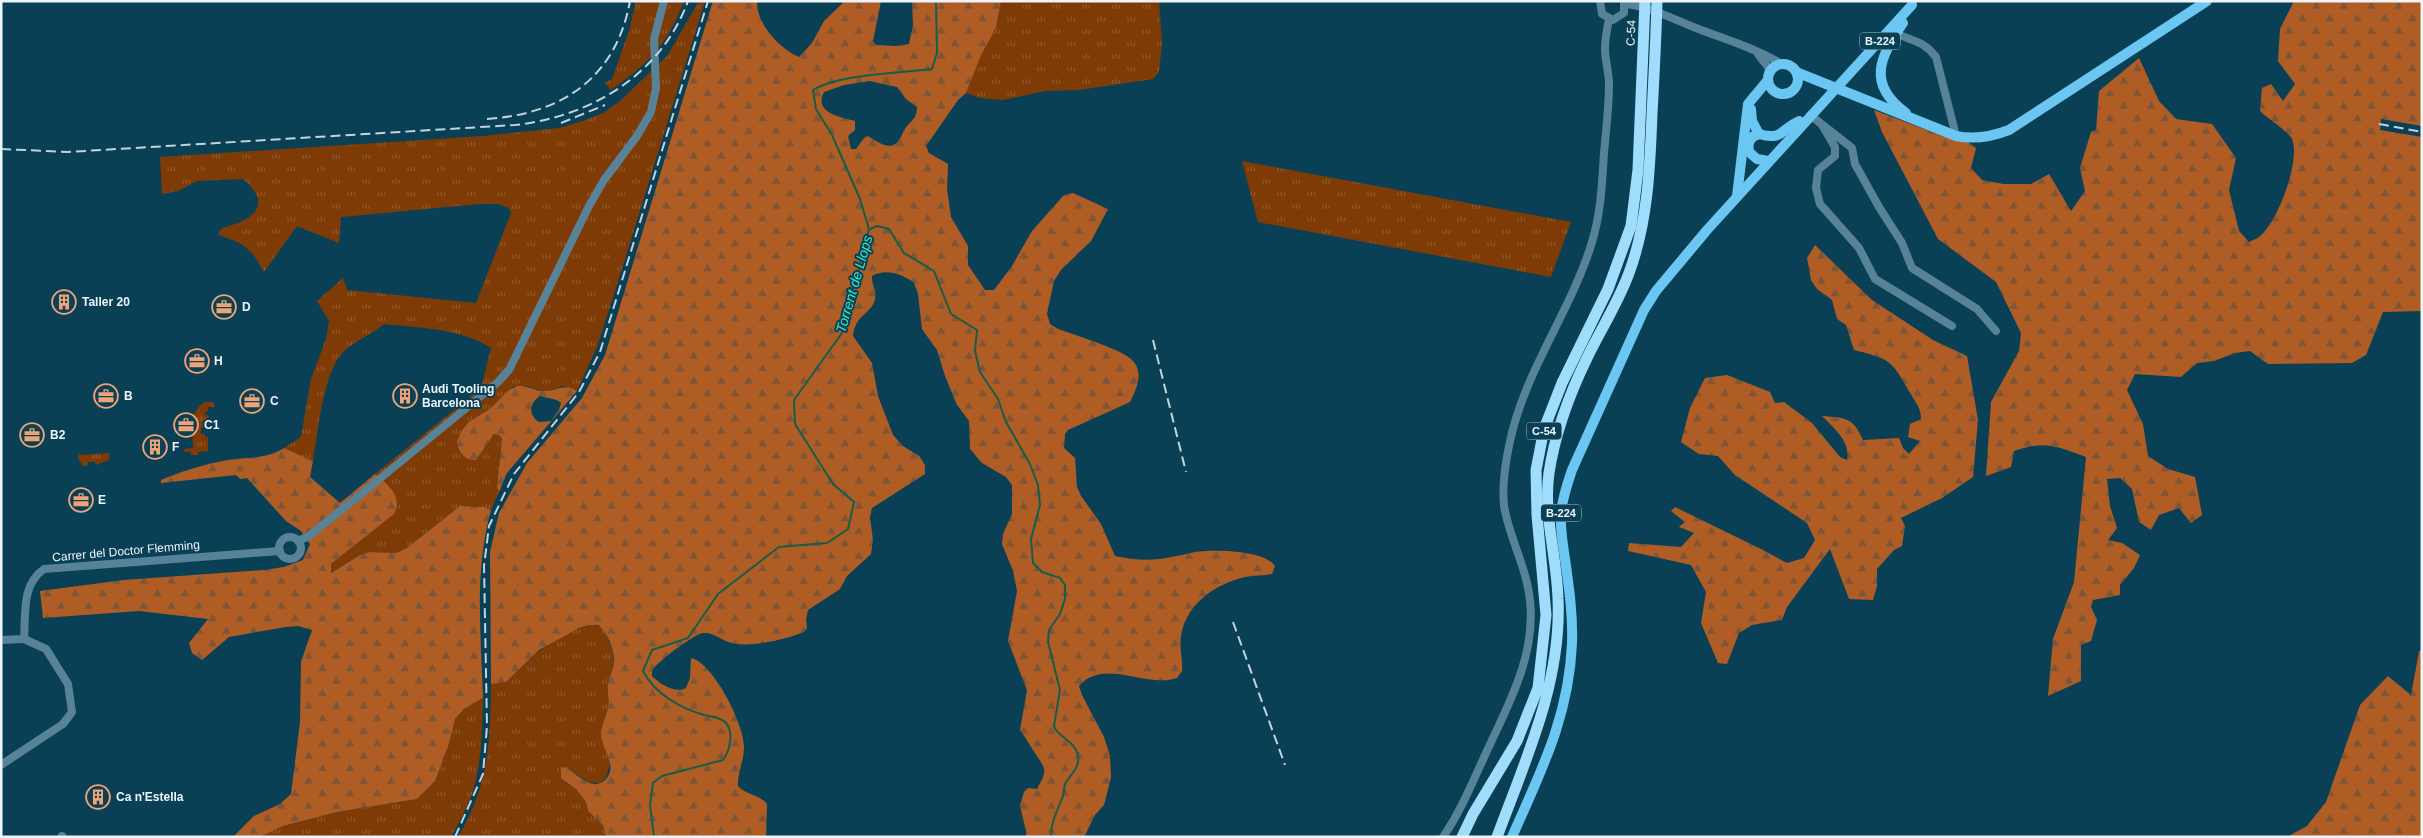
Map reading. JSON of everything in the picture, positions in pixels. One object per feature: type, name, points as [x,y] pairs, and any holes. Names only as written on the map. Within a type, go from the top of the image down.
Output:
[{"type":"highway","name":"C-54","points":[[1497,837],[1543,711],[1557,644],[1558,600],[1548,504],[1549,475],[1558,431],[1567,403],[1587,358],[1629,273],[1641,234],[1647,194],[1650,24],[1645,1]]},
{"type":"highway","name":"C-54","points":[[1462,837],[1473,814],[1517,741],[1538,688],[1546,616],[1537,515],[1536,470],[1544,429],[1562,383],[1608,289],[1630,226],[1638,170],[1650,24],[1656,1]]},
{"type":"main road","points":[[1737,197],[1746,112],[1769,75],[1782,64],[1790,66],[1796,72],[1842,92],[1916,121],[1956,136],[1975,139],[2009,130],[2207,1]]},
{"type":"main road","points":[[1913,3],[1882,62],[1880,81],[1889,99],[1916,121]]},
{"type":"main road","name":"B-224","points":[[1512,837],[1552,744],[1562,713],[1569,677],[1572,610],[1561,516],[1563,498],[1572,470],[1644,310],[1677,265],[1768,161],[1913,3]]},
{"type":"main road","points":[[1796,72],[1797,84]]},
{"type":"main road","points":[[1769,75],[1774,91]]},
{"type":"main road","points":[[1755,96],[1774,91],[1787,93],[1797,84],[1817,80]]},
{"type":"main road","points":[[1755,96],[1752,121],[1758,134]]},
{"type":"main road","points":[[1768,161],[1757,159],[1749,152],[1749,142],[1752,137],[1758,134],[1776,137],[1796,122],[1808,117]]},
{"type":"street","points":[[298,541],[308,536],[350,503],[498,382],[509,370],[589,206],[620,156],[645,124],[654,100],[656,81],[654,39],[664,1]]},
{"type":"street","points":[[1600,1],[1600,10],[1609,19]]},
{"type":"street","points":[[1609,19],[1621,16],[1625,3],[1636,5],[1782,64]]},
{"type":"street","points":[[1443,837],[1454,822],[1477,773],[1519,678],[1526,654],[1531,622],[1531,603],[1524,570],[1504,506],[1505,472],[1514,424],[1539,362],[1572,296],[1592,241],[1601,197],[1609,82],[1605,49],[1609,19]]},
{"type":"street","points":[[1896,33],[1906,39],[1914,39],[1928,47],[1936,58],[1956,136]]},
{"type":"street","points":[[1756,52],[1769,75]]},
{"type":"street","points":[[1808,117],[1822,125],[1852,148],[1855,164],[1902,243],[1912,268],[1977,310],[1996,330]]},
{"type":"street","points":[[1822,125],[1835,147],[1834,156],[1818,170],[1816,188],[1820,204],[1859,248],[1875,279],[1952,326]]},
{"type":"street","points":[[292,537],[298,541],[301,547],[297,556],[287,558],[280,551],[280,544],[285,538],[292,537]]},
{"type":"street","name":"Carrer del Doctor Flemming","points":[[24,639],[26,598],[32,581],[44,569],[280,551]]},
{"type":"street","points":[[1,640],[24,639],[46,649],[68,684],[72,712],[63,724],[1,765]]},
{"type":"green space","points":[[636,1],[684,1],[671,30],[655,52],[636,71],[611,90],[605,83],[612,79],[629,31]]},
{"type":"green space","points":[[699,1],[705,1],[617,285],[597,347],[577,391],[563,386],[545,392],[527,386],[513,387],[491,408],[469,422],[462,430],[457,441],[471,460],[476,460],[494,434],[502,438],[497,487],[499,492],[491,510],[484,507],[460,506],[407,548],[396,553],[370,552],[360,555],[330,573],[331,564],[390,517],[390,487],[375,474],[481,388],[491,348],[467,336],[439,330],[384,324],[345,350],[331,372],[323,402],[313,461],[284,448],[301,437],[311,379],[326,339],[329,321],[317,301],[343,278],[347,290],[476,303],[511,213],[509,208],[498,204],[480,204],[341,217],[339,243],[297,226],[264,272],[251,252],[241,244],[218,235],[222,228],[250,217],[258,205],[257,197],[243,179],[197,181],[178,191],[162,194],[160,157],[483,136],[559,128],[603,113],[620,101],[667,56]]},
{"type":"green space","points":[[713,1],[757,1],[760,18],[770,34],[784,48],[799,57],[812,43],[824,21],[845,1],[881,1],[873,41],[876,45],[895,46],[909,44],[913,25],[912,1],[1001,1],[996,28],[981,55],[966,93],[958,100],[926,146],[929,153],[948,164],[947,189],[951,217],[968,246],[968,265],[985,290],[994,290],[1012,266],[1032,231],[1064,195],[1073,193],[1108,209],[1091,241],[1061,270],[1054,281],[1047,314],[1050,324],[1058,329],[1120,352],[1134,362],[1138,369],[1136,389],[1130,402],[1068,430],[1065,434],[1064,448],[1075,458],[1077,487],[1081,496],[1101,524],[1115,556],[1153,560],[1202,551],[1224,551],[1254,555],[1270,561],[1275,566],[1272,574],[1245,577],[1223,585],[1213,590],[1196,605],[1189,614],[1181,636],[1182,671],[1177,678],[1153,680],[1126,675],[1101,674],[1089,678],[1079,686],[1104,737],[1110,756],[1111,777],[1104,805],[1095,815],[1084,837],[1026,837],[1020,806],[1024,792],[1028,788],[1037,789],[1043,777],[1044,769],[1020,730],[1027,690],[1008,641],[1017,591],[1013,571],[1002,544],[1003,534],[1012,514],[1012,485],[1006,477],[982,463],[970,449],[969,421],[957,405],[937,350],[922,329],[918,294],[914,283],[905,277],[888,272],[872,276],[875,290],[873,304],[857,323],[853,336],[872,363],[878,396],[893,435],[903,446],[919,456],[925,465],[925,474],[872,508],[870,517],[873,540],[871,554],[847,576],[840,589],[808,610],[807,628],[804,632],[758,644],[732,643],[711,634],[699,634],[676,649],[652,671],[652,676],[663,685],[682,690],[686,688],[690,678],[691,658],[700,662],[718,682],[733,711],[743,737],[744,752],[738,786],[767,804],[766,837],[606,837],[603,825],[588,811],[586,802],[577,790],[561,778],[561,768],[566,767],[584,780],[594,784],[599,784],[608,776],[610,770],[609,758],[601,734],[609,705],[608,682],[614,663],[610,642],[605,632],[598,625],[579,628],[539,650],[506,682],[491,684],[490,552],[499,513],[527,463],[582,398],[605,355]],"holes":[[[870,81],[897,87],[906,99],[917,107],[913,120],[899,140],[896,144],[888,146],[868,136],[864,138],[856,149],[851,149],[848,136],[855,130],[855,121],[836,116],[825,109],[822,105],[824,92],[844,85]]]},
{"type":"green space","points":[[1001,1],[1159,1],[1162,43],[1159,72],[1153,79],[1079,90],[1045,91],[1003,100],[980,98],[966,93],[980,55],[996,28]]},
{"type":"green space","points":[[2294,1],[2422,1],[2422,126],[2381,119],[2380,130],[2422,137],[2422,311],[2383,312],[2366,355],[2352,363],[2268,364],[2250,351],[2235,353],[2214,361],[2197,363],[2181,377],[2135,374],[2127,390],[2143,424],[2148,456],[2168,469],[2195,477],[2202,515],[2191,523],[2179,508],[2159,515],[2151,530],[2139,522],[2132,489],[2120,478],[2107,479],[2110,506],[2117,528],[2108,540],[2122,543],[2140,555],[2134,568],[2120,585],[2120,595],[2093,600],[2091,607],[2097,620],[2091,641],[2081,645],[2081,681],[2048,696],[2053,639],[2074,582],[2086,457],[2058,447],[2034,446],[2014,451],[2011,467],[1986,476],[1991,402],[2019,351],[2021,333],[1996,282],[1938,239],[1882,132],[1874,110],[1945,137],[1968,142],[1976,148],[1971,168],[1982,180],[2003,184],[2031,184],[2049,174],[2071,211],[2085,191],[2080,168],[2091,132],[2096,130],[2099,91],[2139,58],[2159,101],[2176,119],[2212,124],[2236,158],[2229,190],[2239,231],[2249,242],[2260,236],[2267,229],[2286,191],[2293,162],[2294,149],[2292,139],[2260,111],[2262,88],[2271,84],[2283,101],[2295,84],[2278,61],[2280,29]]},
{"type":"green space","points":[[1242,161],[1571,222],[1551,277],[1258,222]]},
{"type":"green space","points":[[1815,245],[1872,300],[1933,340],[1967,356],[1978,420],[1973,477],[1942,498],[1901,518],[1905,526],[1902,546],[1894,550],[1877,569],[1877,586],[1873,600],[1849,599],[1830,549],[1787,607],[1782,620],[1752,625],[1739,633],[1727,664],[1718,663],[1701,623],[1706,592],[1691,565],[1628,551],[1629,543],[1681,547],[1694,533],[1679,527],[1685,522],[1671,511],[1675,507],[1787,563],[1804,558],[1815,540],[1807,523],[1735,475],[1718,456],[1699,454],[1681,442],[1690,408],[1705,378],[1727,375],[1770,392],[1775,403],[1784,402],[1812,423],[1840,457],[1847,460],[1848,453],[1844,441],[1822,416],[1848,420],[1856,427],[1863,440],[1899,438],[1903,448],[1909,454],[1920,441],[1908,437],[1910,424],[1921,419],[1921,415],[1918,406],[1895,368],[1877,356],[1854,350],[1846,325],[1837,319],[1832,300],[1817,289],[1811,280],[1807,258]]},
{"type":"green space","points":[[521,386],[543,391],[568,387],[577,391],[507,473],[499,492],[497,487],[502,439],[499,435],[494,434],[476,460],[469,459],[463,455],[457,441],[462,430],[469,422],[491,408],[509,390]],"holes":[[[540,396],[557,400],[561,403],[559,410],[551,421],[539,422],[535,419],[531,409],[536,399]]]},
{"type":"green space","points":[[205,402],[214,402],[214,407],[208,407],[208,411],[205,412],[205,415],[208,415],[209,424],[201,428],[201,434],[205,434],[205,437],[208,437],[208,451],[198,452],[198,455],[191,455],[191,452],[184,452],[184,449],[193,448],[193,417],[199,407]]},
{"type":"green space","points":[[284,448],[313,461],[310,477],[340,503],[375,474],[389,486],[397,501],[394,514],[331,564],[331,573],[360,555],[370,552],[396,553],[407,548],[460,506],[484,507],[491,510],[482,556],[480,580],[483,698],[464,709],[455,719],[448,747],[435,781],[417,799],[337,812],[283,826],[260,837],[233,837],[254,816],[280,804],[291,794],[300,722],[301,662],[312,630],[298,626],[286,627],[229,637],[202,660],[192,653],[189,643],[208,619],[139,611],[43,618],[40,591],[124,580],[264,570],[284,567],[303,560],[310,544],[301,531],[286,521],[247,478],[240,479],[236,475],[161,483],[161,480],[194,468],[228,460],[264,456]]},
{"type":"green space","points":[[109,453],[109,460],[96,465],[95,462],[88,462],[88,465],[82,466],[78,455]]},
{"type":"green space","points":[[594,624],[605,632],[612,649],[614,663],[608,682],[609,706],[601,734],[610,762],[606,778],[599,783],[588,782],[571,770],[565,782],[577,790],[586,802],[588,811],[603,825],[606,837],[458,837],[476,799],[486,763],[490,725],[491,684],[510,677],[552,642],[580,628]]},
{"type":"green space","points":[[2419,651],[2422,651],[2422,837],[2287,837],[2307,826],[2326,802],[2360,705],[2388,676],[2411,695]]},
{"type":"green space","points":[[483,698],[481,751],[477,777],[469,802],[451,837],[260,837],[283,826],[337,812],[417,799],[435,781],[448,747],[455,719],[464,709]]},
{"type":"waterway","name":"Torrent de Llops","points":[[654,837],[650,805],[653,783],[662,776],[723,760],[729,747],[730,731],[726,723],[719,718],[704,715],[677,704],[654,687],[643,671],[652,650],[688,638],[718,594],[779,547],[827,543],[848,529],[854,502],[833,484],[795,424],[794,400],[842,333],[869,229],[860,199],[832,135],[816,109],[813,90],[854,77],[932,69],[937,53],[936,1]]},
{"type":"waterway","points":[[870,229],[877,226],[889,229],[904,253],[934,271],[951,314],[977,330],[975,351],[980,372],[998,399],[1006,422],[1030,464],[1038,485],[1040,505],[1031,539],[1033,563],[1042,572],[1060,578],[1065,585],[1065,599],[1060,614],[1049,630],[1048,642],[1060,690],[1054,726],[1070,742],[1078,756],[1078,764],[1065,784],[1063,796],[1053,820],[1051,837]]},
{"type":"railway","points":[[487,119],[514,116],[539,109],[562,100],[581,87],[598,71],[612,51],[623,28],[630,1]]},
{"type":"railway","points":[[1,149],[68,152],[515,125],[543,120],[570,113],[596,102],[620,88],[641,71],[660,50],[676,27],[688,1]]},
{"type":"railway","points":[[455,837],[483,774],[487,726],[484,566],[489,526],[514,474],[579,392],[600,352],[708,1]]},
{"type":"railway","points":[[561,123],[605,105]]},
{"type":"railway","points":[[2379,124],[2422,132]]},
{"type":"railway","points":[[1153,340],[1186,472]]},
{"type":"railway","points":[[1233,622],[1285,765]]},
{"type":"place","name":"Taller 20","points":[[64,302]]},
{"type":"place","name":"D","points":[[224,307]]},
{"type":"place","name":"H","points":[[197,361]]},
{"type":"place","name":"B","points":[[106,396]]},
{"type":"place","name":"Audi Tooling Barcelona","points":[[405,396]]},
{"type":"place","name":"C","points":[[252,401]]},
{"type":"place","name":"C1","points":[[186,425]]},
{"type":"place","name":"B2","points":[[32,435]]},
{"type":"place","name":"F","points":[[155,447]]},
{"type":"place","name":"E","points":[[81,500]]},
{"type":"place","name":"Ca n'Estella","points":[[98,797]]}]
